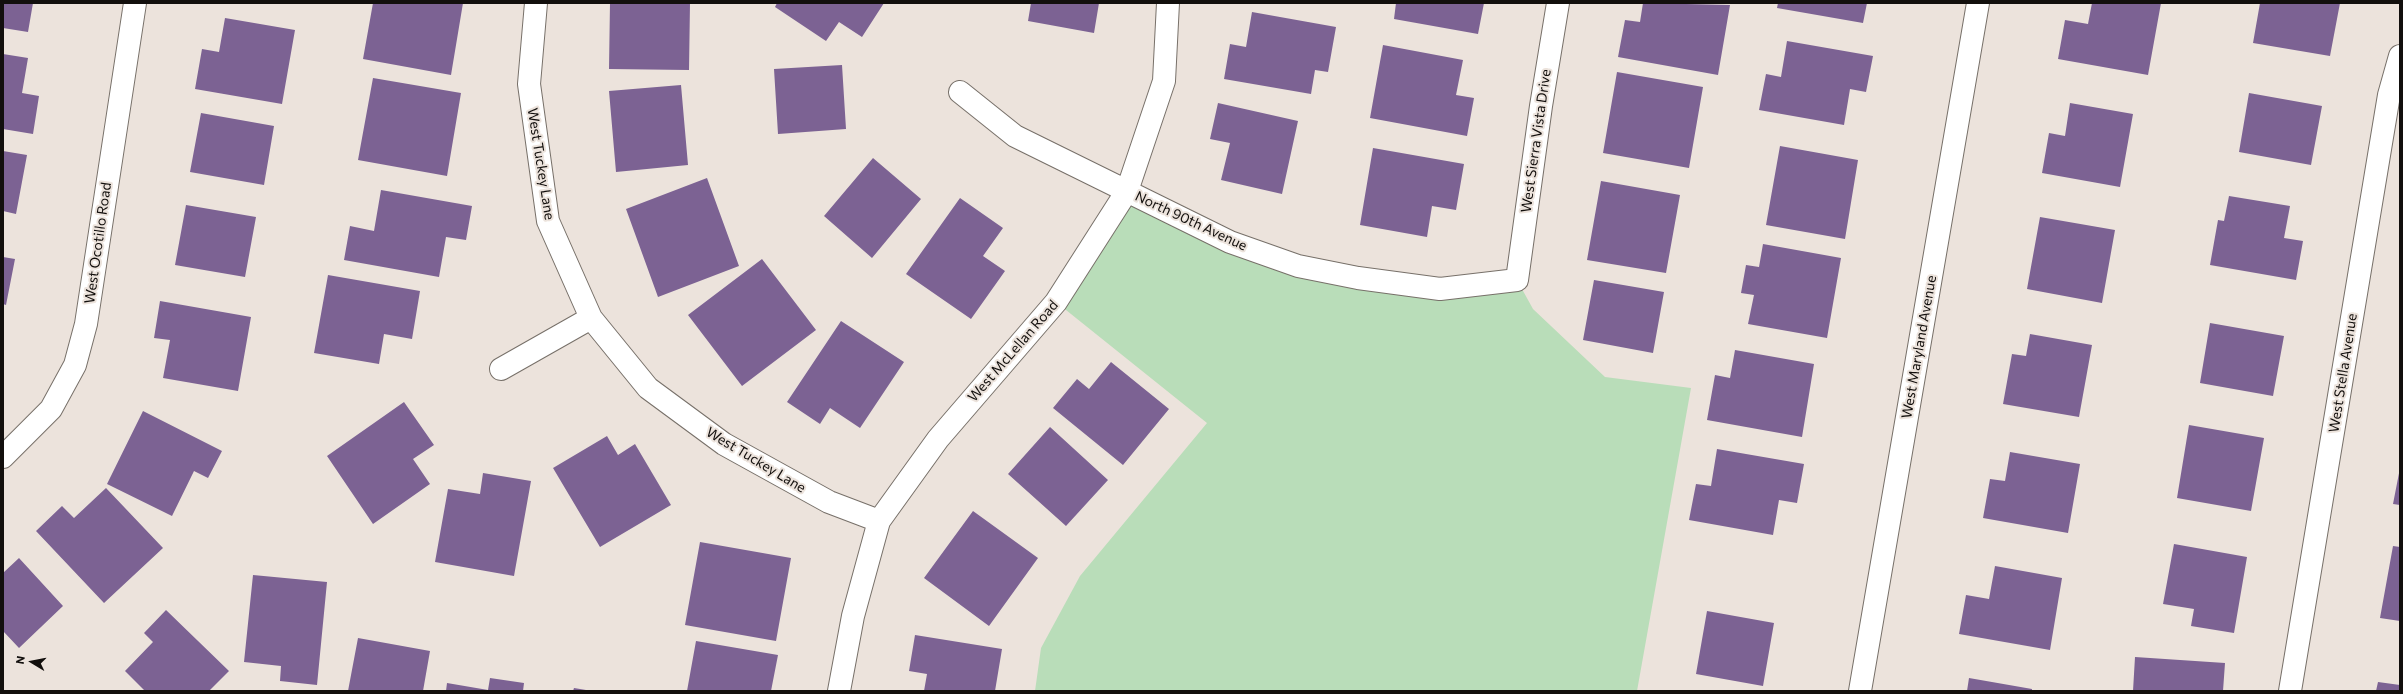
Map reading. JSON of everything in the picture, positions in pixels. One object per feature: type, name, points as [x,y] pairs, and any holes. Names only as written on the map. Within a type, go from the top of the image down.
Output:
[{"type":"street","name":"West Ocotillo Road","points":[[3,457],[51,408],[75,365],[86,324],[135,3]]},
{"type":"street","name":"West Tuckey Lane","points":[[536,3],[530,84],[548,221],[591,318],[648,388],[724,444],[829,502],[880,521]]},
{"type":"street","name":"West McLellan Road","points":[[839,691],[852,616],[880,521],[938,439],[1056,302],[1127,191],[1164,80],[1168,3]]},
{"type":"street","name":"West Sierra Vista Drive","points":[[1516,280],[1558,3]]},
{"type":"street","name":"West Maryland Avenue","points":[[1860,691],[1978,3]]},
{"type":"street","name":"West Stella Avenue","points":[[2290,691],[2389,95],[2400,56]]},
{"type":"street","name":"North 90th Avenue","points":[[960,92],[1015,136],[1230,242],[1298,266],[1358,278],[1440,290],[1516,280]]},
{"type":"street","points":[[500,369],[591,318]]},
{"type":"green space","points":[[1127,191],[1230,242],[1358,278],[1517,280],[1533,309],[1605,377],[1691,388],[1637,691],[1035,691],[1041,648],[1080,576],[1207,423],[1056,302]]},
{"type":"building","points":[[3,3],[33,3],[28,32],[3,28]]},
{"type":"building","points":[[373,3],[463,3],[451,75],[363,59]]},
{"type":"building","points":[[610,3],[690,3],[689,70],[609,69]]},
{"type":"building","points":[[777,3],[884,3],[862,37],[839,22],[826,41],[775,7]]},
{"type":"building","points":[[1031,3],[1099,3],[1094,33],[1028,21]]},
{"type":"building","points":[[1396,3],[1484,3],[1478,34],[1394,19]]},
{"type":"building","points":[[1643,3],[1730,5],[1718,75],[1618,57],[1625,20],[1640,22]]},
{"type":"building","points":[[1778,3],[1867,3],[1863,23],[1777,8]]},
{"type":"building","points":[[2092,3],[2161,3],[2148,75],[2058,59],[2065,20],[2088,24]]},
{"type":"building","points":[[2260,3],[2340,3],[2330,56],[2253,43]]},
{"type":"building","points":[[1252,12],[1336,27],[1328,72],[1315,70],[1311,94],[1224,79],[1230,44],[1246,47]]},
{"type":"building","points":[[225,18],[295,30],[282,104],[195,89],[202,49],[219,52]]},
{"type":"building","points":[[1787,41],[1873,56],[1866,92],[1850,89],[1844,125],[1759,110],[1766,74],[1781,77]]},
{"type":"building","points":[[1383,45],[1463,60],[1456,95],[1474,98],[1467,136],[1370,118]]},
{"type":"building","points":[[3,54],[28,58],[22,93],[39,96],[33,134],[3,129]]},
{"type":"building","points":[[842,65],[846,129],[778,134],[774,69]]},
{"type":"building","points":[[1617,72],[1703,87],[1689,168],[1603,153]]},
{"type":"building","points":[[373,78],[461,93],[447,176],[358,160]]},
{"type":"building","points":[[681,85],[688,165],[616,172],[609,91]]},
{"type":"building","points":[[2249,93],[2322,106],[2311,165],[2239,152]]},
{"type":"building","points":[[1218,103],[1298,121],[1282,194],[1221,180],[1230,143],[1210,139]]},
{"type":"building","points":[[2070,103],[2133,114],[2120,187],[2042,173],[2049,133],[2065,136]]},
{"type":"building","points":[[201,113],[274,126],[264,185],[190,172]]},
{"type":"building","points":[[1780,146],[1858,160],[1845,239],[1766,225]]},
{"type":"building","points":[[1373,148],[1464,164],[1456,210],[1432,206],[1427,237],[1360,225]]},
{"type":"building","points":[[3,151],[27,155],[16,214],[3,211]]},
{"type":"building","points":[[873,158],[921,199],[872,258],[824,216]]},
{"type":"building","points":[[707,178],[739,266],[658,297],[626,209]]},
{"type":"building","points":[[1601,181],[1680,195],[1666,273],[1587,260]]},
{"type":"building","points":[[381,190],[472,206],[466,240],[446,237],[439,277],[344,260],[350,226],[374,231]]},
{"type":"building","points":[[2229,196],[2290,206],[2284,238],[2303,241],[2296,280],[2210,265],[2218,220],[2224,221]]},
{"type":"building","points":[[960,198],[1003,228],[983,256],[1005,271],[971,319],[906,274]]},
{"type":"building","points":[[186,205],[256,217],[245,277],[175,265]]},
{"type":"building","points":[[2040,217],[2115,230],[2102,303],[2027,289]]},
{"type":"building","points":[[1763,244],[1841,258],[1827,338],[1748,324],[1754,295],[1741,293],[1746,265],[1759,267]]},
{"type":"building","points":[[3,257],[15,259],[6,305],[3,304]]},
{"type":"building","points":[[762,259],[816,330],[742,386],[688,315]]},
{"type":"building","points":[[328,275],[420,291],[412,339],[384,334],[379,364],[314,353]]},
{"type":"building","points":[[1594,280],[1664,292],[1653,353],[1583,340]]},
{"type":"building","points":[[160,301],[251,317],[238,391],[163,378],[170,340],[154,338]]},
{"type":"building","points":[[841,321],[904,362],[860,428],[830,408],[820,424],[787,402]]},
{"type":"building","points":[[2210,323],[2284,336],[2273,396],[2200,383]]},
{"type":"building","points":[[2030,334],[2092,345],[2079,417],[2003,404],[2012,354],[2026,356]]},
{"type":"building","points":[[1735,350],[1814,364],[1802,437],[1707,420],[1715,375],[1730,378]]},
{"type":"building","points":[[1111,362],[1169,409],[1123,465],[1053,408],[1077,379],[1089,389]]},
{"type":"building","points":[[404,402],[434,445],[413,459],[430,484],[373,524],[327,456]]},
{"type":"building","points":[[143,411],[222,451],[208,478],[194,471],[172,516],[107,484]]},
{"type":"building","points":[[2189,425],[2264,438],[2251,511],[2177,498]]},
{"type":"building","points":[[1050,427],[1108,480],[1066,526],[1008,474]]},
{"type":"building","points":[[607,436],[618,455],[635,444],[671,505],[600,547],[553,468]]},
{"type":"building","points":[[1717,449],[1804,464],[1797,503],[1779,500],[1773,535],[1689,520],[1696,484],[1711,486]]},
{"type":"building","points":[[2010,452],[2080,464],[2068,533],[1983,518],[1990,479],[2005,481]]},
{"type":"building","points":[[2400,468],[2400,505],[2393,504]]},
{"type":"building","points":[[483,473],[531,481],[514,576],[435,562],[448,489],[480,494]]},
{"type":"building","points":[[106,488],[163,548],[104,603],[36,531],[62,506],[74,518]]},
{"type":"building","points":[[973,511],[1038,558],[989,626],[924,578]]},
{"type":"building","points":[[700,542],[791,558],[776,641],[685,625]]},
{"type":"building","points":[[2174,544],[2247,557],[2234,633],[2191,626],[2194,609],[2163,604]]},
{"type":"building","points":[[2393,546],[2400,547],[2400,621],[2380,618]]},
{"type":"building","points":[[19,558],[63,606],[19,648],[3,631],[3,573]]},
{"type":"building","points":[[1995,566],[2062,578],[2050,650],[1959,634],[1966,595],[1989,599]]},
{"type":"building","points":[[253,575],[327,582],[317,685],[280,681],[281,666],[244,662]]},
{"type":"building","points":[[166,610],[229,671],[209,691],[145,691],[125,671],[153,642],[144,633]]},
{"type":"building","points":[[1707,611],[1774,623],[1763,686],[1696,674]]},
{"type":"building","points":[[915,635],[1002,649],[995,691],[924,691],[927,674],[909,671]]},
{"type":"building","points":[[358,638],[430,651],[423,691],[348,691]]},
{"type":"building","points":[[696,641],[778,655],[771,691],[687,691]]},
{"type":"building","points":[[2135,657],[2225,663],[2223,691],[2133,691]]},
{"type":"building","points":[[490,678],[524,683],[523,691],[446,691],[447,683],[488,690]]},
{"type":"building","points":[[1969,678],[2032,689],[2032,691],[1967,691]]},
{"type":"building","points":[[2378,682],[2400,685],[2400,691],[2376,691]]},
{"type":"building","points":[[574,688],[586,690],[586,691],[573,691]]}]
